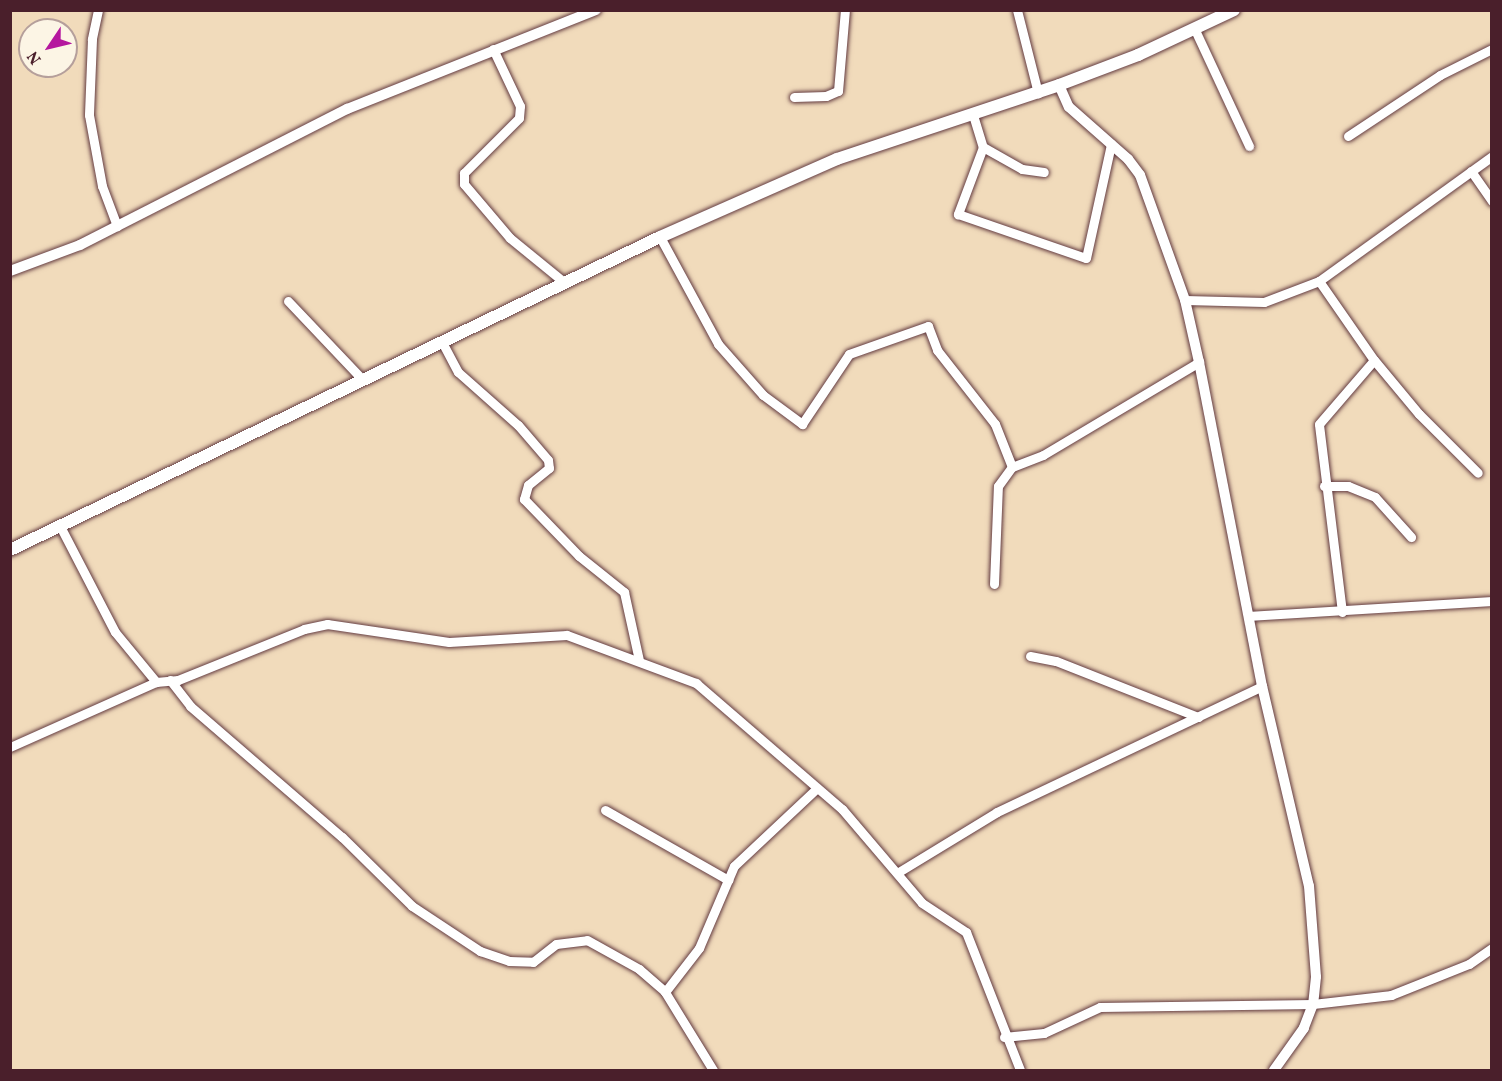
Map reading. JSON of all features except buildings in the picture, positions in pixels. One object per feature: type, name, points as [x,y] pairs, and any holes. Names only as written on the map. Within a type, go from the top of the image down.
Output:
[{"type":"main road","points":[[10,550],[660,237],[837,159],[1038,93],[1195,30],[1234,10]]},
{"type":"street","points":[[98,10],[92,39],[89,115],[102,186],[117,226]]},
{"type":"street","points":[[10,271],[117,226],[347,109],[493,49],[596,10]]},
{"type":"street","points":[[794,97],[826,96],[838,91],[845,10]]},
{"type":"street","points":[[1017,10],[1038,93]]},
{"type":"street","points":[[1195,30],[1249,146]]},
{"type":"street","points":[[493,49],[520,106],[519,118],[464,174],[464,184],[510,238],[565,283]]},
{"type":"street","points":[[1348,136],[1440,75],[1491,49]]},
{"type":"street","points":[[1059,85],[1069,107],[1111,144],[1140,175],[1185,300],[1199,362],[1262,686],[1309,886],[1316,977],[1313,1004],[1304,1028],[1274,1071]]},
{"type":"street","points":[[973,115],[983,147],[958,214],[1086,258],[1111,144]]},
{"type":"street","points":[[983,147],[1022,169],[1044,172]]},
{"type":"street","points":[[1185,300],[1264,302],[1318,281],[1491,156]]},
{"type":"street","points":[[1471,171],[1491,201]]},
{"type":"street","points":[[660,237],[718,344],[763,395],[802,424],[849,354],[928,326],[938,350],[995,424],[1012,467]]},
{"type":"street","points":[[1318,281],[1374,360],[1419,414],[1478,473]]},
{"type":"street","points":[[288,301],[363,380]]},
{"type":"street","points":[[442,342],[458,372],[526,433],[548,460],[549,468],[528,485],[524,499],[579,556],[624,592],[639,660]]},
{"type":"street","points":[[1342,612],[1324,486],[1319,424],[1374,360]]},
{"type":"street","points":[[994,584],[998,486],[1012,467],[1043,455],[1199,362]]},
{"type":"street","points":[[1324,486],[1348,486],[1375,497],[1411,537]]},
{"type":"street","points":[[60,526],[115,632],[156,682]]},
{"type":"street","points":[[1248,616],[1491,601]]},
{"type":"street","points":[[10,747],[156,682],[170,680],[304,629],[327,624],[449,642],[567,635],[696,683],[842,809],[922,903],[966,932],[1004,1037],[1020,1071]]},
{"type":"street","points":[[1030,656],[1056,661],[1198,717]]},
{"type":"street","points":[[170,680],[190,706],[342,837],[412,906],[480,951],[509,961],[533,963],[556,944],[587,940],[639,969],[665,992],[713,1071]]},
{"type":"street","points":[[897,873],[997,812],[1262,686]]},
{"type":"street","points":[[665,992],[699,948],[734,866],[752,845],[818,788]]},
{"type":"street","points":[[605,810],[728,880]]},
{"type":"street","points":[[1004,1037],[1044,1033],[1100,1007],[1313,1004],[1391,994],[1469,964],[1491,948]]}]
